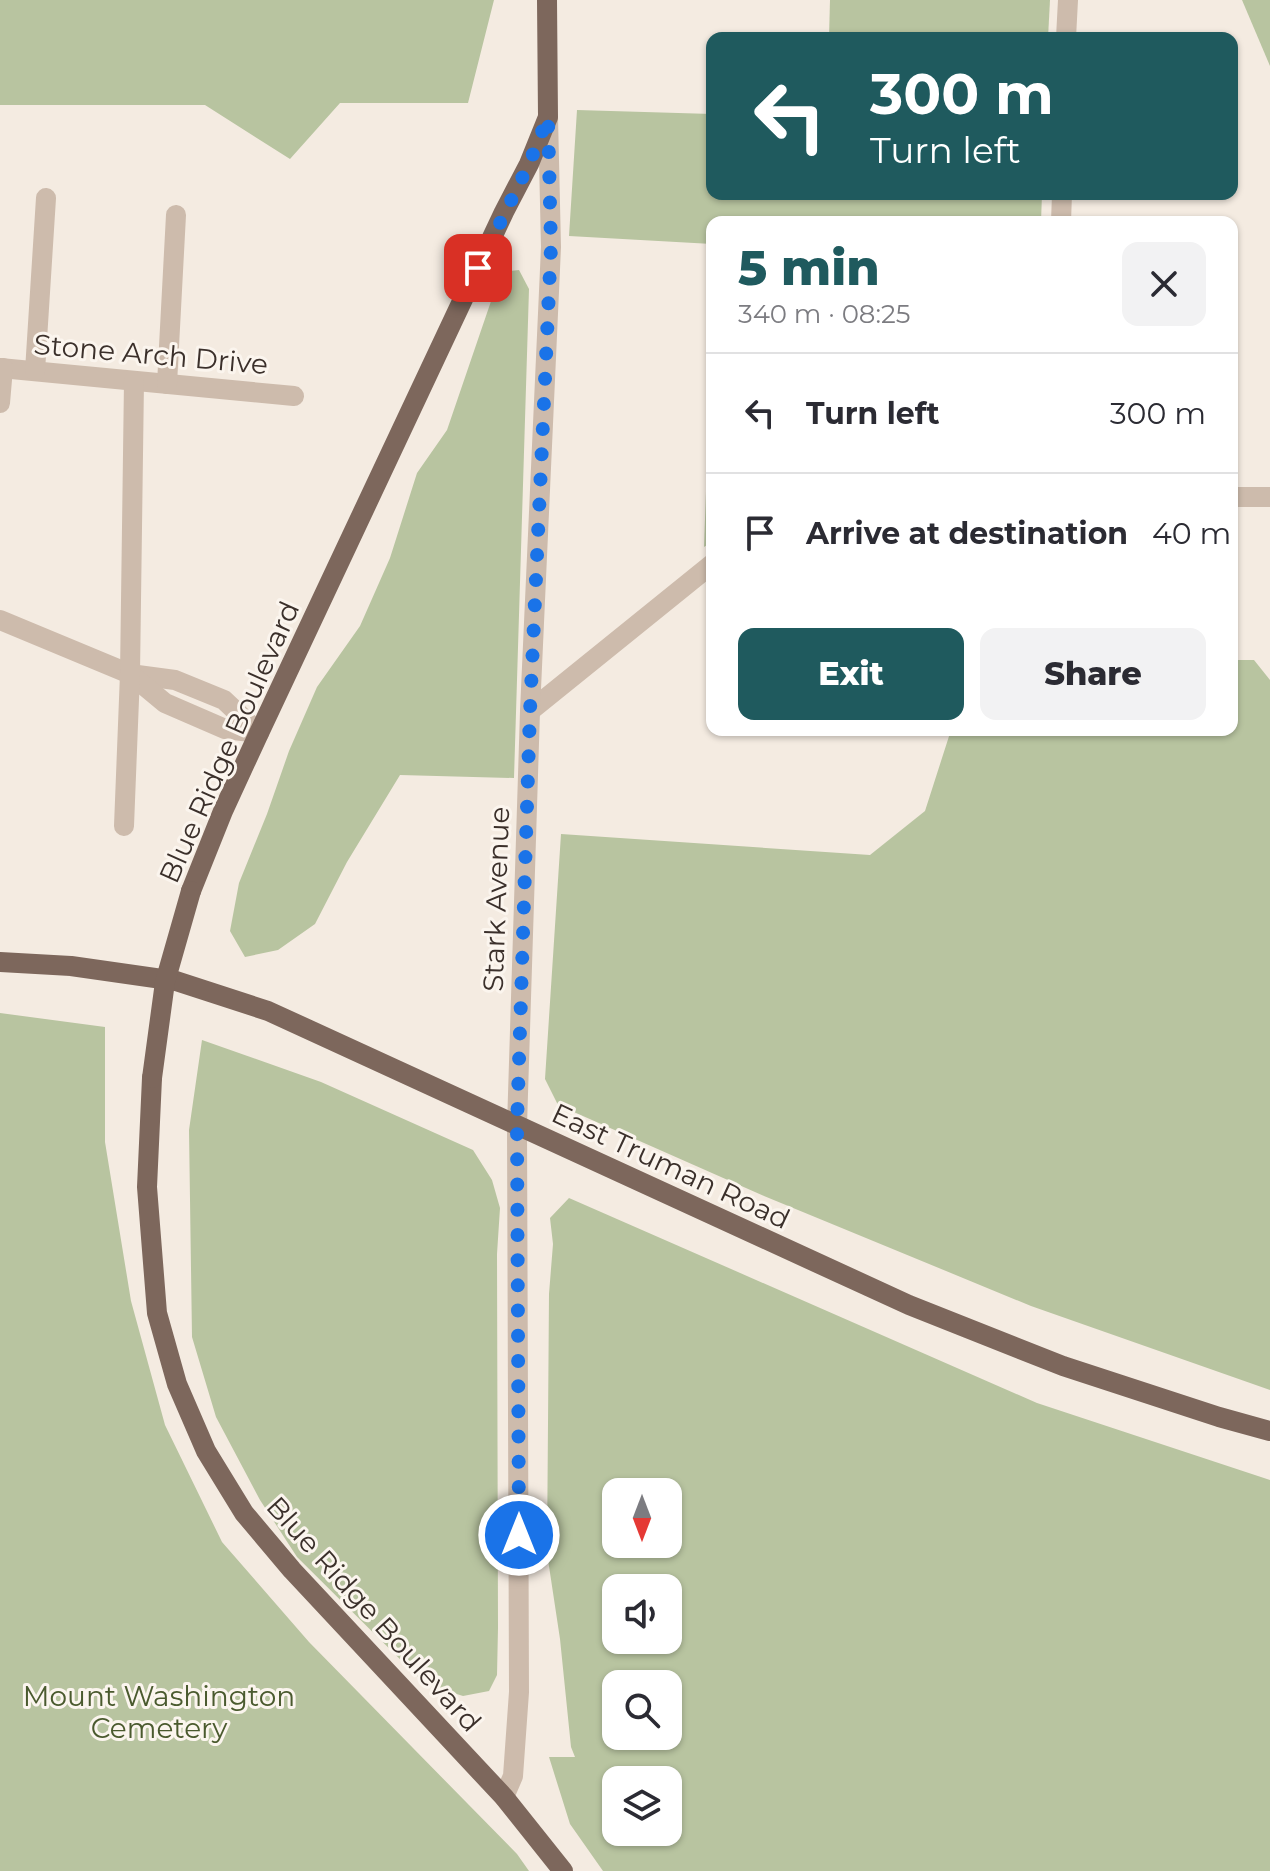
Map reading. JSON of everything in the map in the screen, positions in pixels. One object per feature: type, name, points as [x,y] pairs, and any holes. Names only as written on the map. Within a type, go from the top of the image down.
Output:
[{"type":"main road","name":"Stark Avenue","points":[[547,0],[548,117]]},
{"type":"main road","name":"Blue Ridge Boulevard","points":[[548,117],[529,164],[223,811],[191,891],[165,982],[152,1078],[147,1187],[157,1313],[177,1384],[206,1451],[244,1513],[292,1570],[504,1797],[563,1871]]},
{"type":"main road","name":"East Truman Road","points":[[0,962],[71,966],[176,981],[268,1011],[909,1305],[1063,1366],[1270,1431]]},
{"type":"street","points":[[1066,32],[1068,0]]},
{"type":"street","name":"Stark Avenue","points":[[504,1797],[513,1776],[519,1692],[517,1126],[530,711],[551,247],[548,117]]},
{"type":"street","points":[[35,371],[46,198]]},
{"type":"street","points":[[167,384],[176,215]]},
{"type":"street","name":"Stone Arch Drive","points":[[0,403],[2,368],[294,396]]},
{"type":"street","points":[[124,826],[130,674],[134,381]]},
{"type":"street","points":[[1238,497],[1270,497]]},
{"type":"street","points":[[530,711],[706,569]]},
{"type":"street","points":[[0,620],[130,674],[175,680],[224,700],[259,733]]},
{"type":"green space","points":[[0,0],[494,0],[468,103],[340,103],[290,159],[205,105],[0,105]]},
{"type":"green space","points":[[830,0],[1050,0],[1048,32],[829,32]]},
{"type":"green space","points":[[1242,0],[1270,0],[1270,66]]},
{"type":"green space","points":[[577,110],[706,114],[706,200],[1042,200],[1041,216],[706,216],[706,244],[569,236]]},
{"type":"green space","points":[[519,270],[529,289],[514,778],[400,775],[347,862],[315,924],[278,950],[245,957],[230,931],[239,883],[289,751],[317,687],[360,626],[390,558],[417,473],[447,430],[501,272]]},
{"type":"green space","points":[[706,492],[706,546],[704,547]]},
{"type":"green space","points":[[1238,660],[1254,660],[1270,680],[1270,1390],[1031,1306],[764,1196],[558,1105],[545,1079],[561,834],[870,855],[925,811],[949,736],[1238,736]]},
{"type":"green space","name":"Mount Washington Cemetery","points":[[0,1013],[105,1027],[105,1142],[131,1301],[165,1425],[222,1542],[309,1642],[517,1854],[529,1871],[0,1871]]},
{"type":"green space","points":[[202,1040],[321,1082],[473,1150],[492,1180],[500,1208],[497,1254],[498,1628],[497,1675],[489,1691],[463,1696],[425,1684],[297,1557],[260,1500],[216,1417],[192,1337],[189,1130]]},
{"type":"green space","points":[[569,1198],[1037,1403],[1270,1480],[1270,1871],[603,1871],[570,1824],[549,1757],[575,1757],[571,1747],[547,1553],[549,1294],[553,1244],[550,1218]]},
{"type":"route","points":[[478,268],[529,164],[548,117],[551,247],[530,711],[517,1126],[519,1535]]}]
